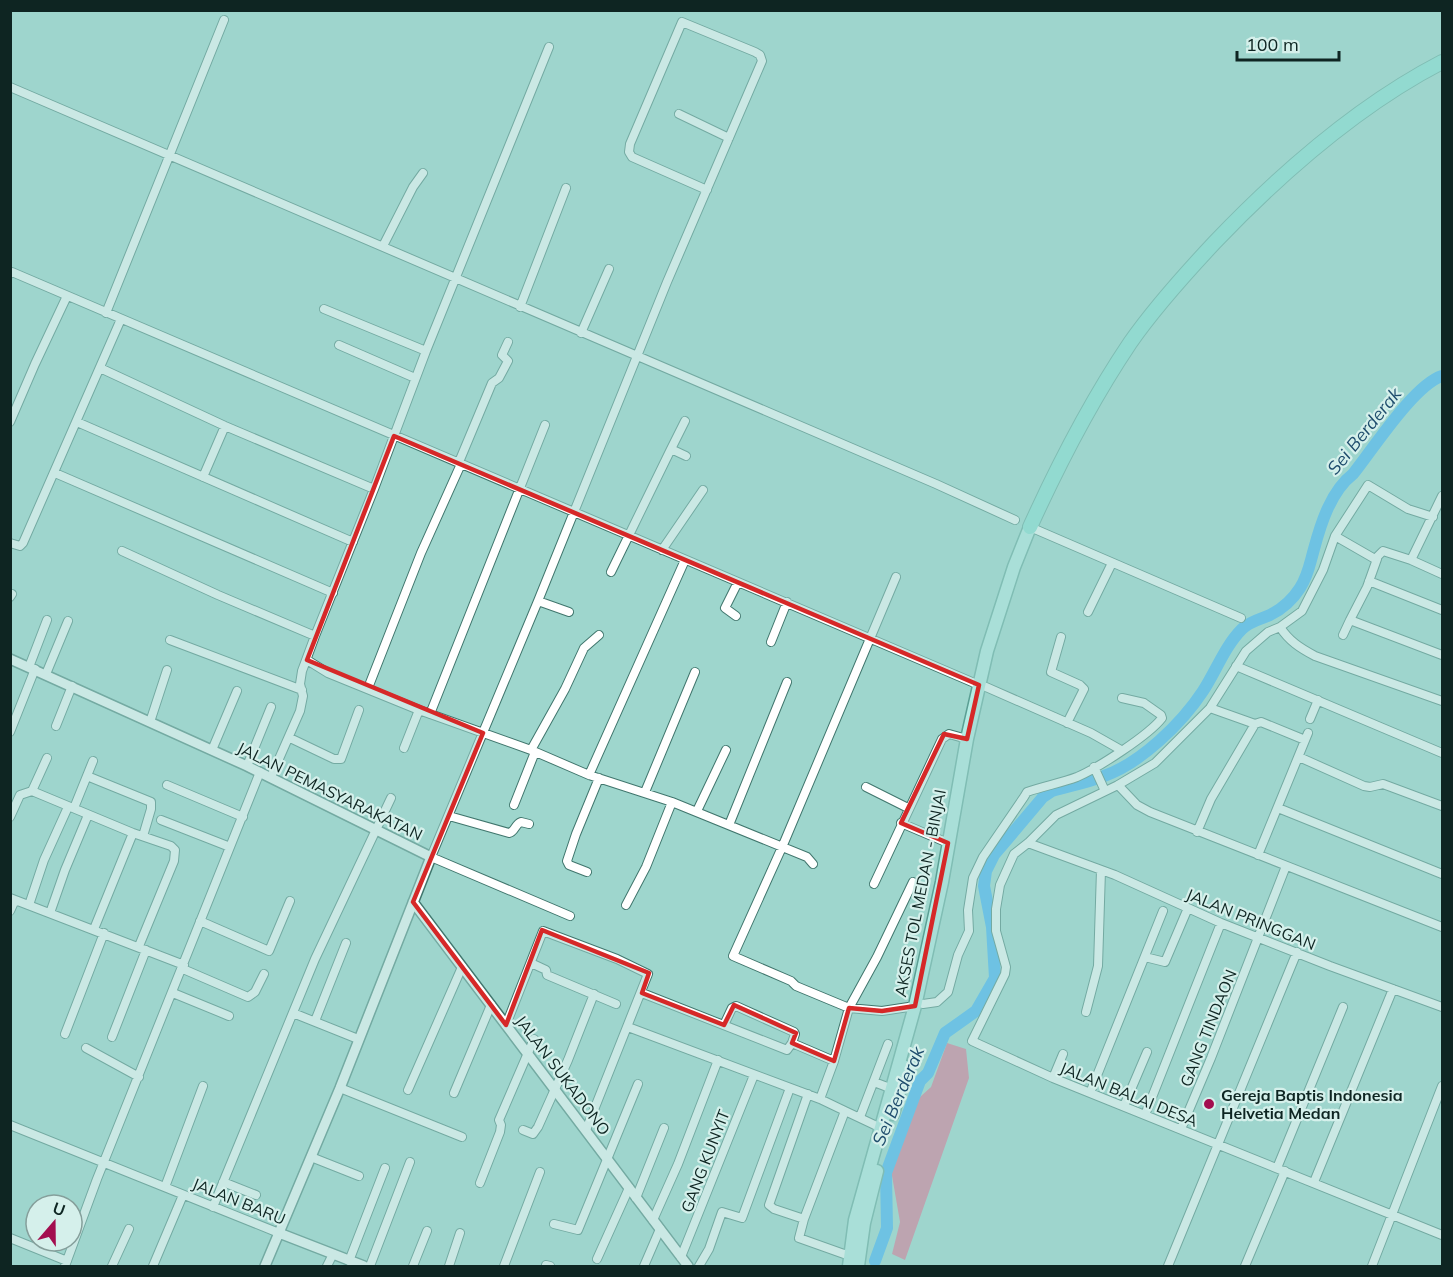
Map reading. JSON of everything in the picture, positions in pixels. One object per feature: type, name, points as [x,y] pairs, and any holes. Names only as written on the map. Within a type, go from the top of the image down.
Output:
[{"type":"highway","points":[[1033,529],[1066,450],[1101,389],[1151,314],[1183,277],[1240,217],[1318,147],[1391,92],[1443,62]]},
{"type":"highway","points":[[1033,529],[1079,442],[1123,368],[1152,327],[1212,256],[1261,207],[1374,113],[1443,71]]},
{"type":"main road","name":"AKSES TOL MEDAN - BINJAI","points":[[919,1005],[948,843],[961,791],[968,739],[1000,619],[1033,529]]},
{"type":"main road","name":"AKSES TOL MEDAN - BINJAI","points":[[858,1266],[862,1238],[895,1090],[919,1005],[982,686]]},
{"type":"main road","name":"AKSES TOL MEDAN - BINJAI","points":[[849,1266],[854,1226],[880,1128],[895,1090]]},
{"type":"main road","points":[[842,1260],[854,1226]]},
{"type":"main road","points":[[862,1238],[867,1266]]},
{"type":"street","points":[[106,313],[224,20]]},
{"type":"street","points":[[570,916],[431,857],[762,58],[755,52],[682,22],[630,144],[629,152],[632,157],[706,190]]},
{"type":"street","points":[[271,777],[290,738],[302,706],[300,684],[302,670],[374,489],[415,378],[549,47]]},
{"type":"street","points":[[10,87],[936,484],[1015,520]]},
{"type":"street","points":[[679,114],[729,138]]},
{"type":"street","points":[[383,246],[423,173]]},
{"type":"street","points":[[520,307],[566,188]]},
{"type":"street","points":[[581,333],[609,269]]},
{"type":"street","points":[[10,274],[12,272],[787,602],[1091,733],[1120,750]]},
{"type":"street","points":[[10,422],[68,296]]},
{"type":"street","points":[[324,309],[426,351]]},
{"type":"street","points":[[10,543],[20,546],[23,543],[121,319]]},
{"type":"street","points":[[368,688],[492,383],[499,378],[508,361],[502,355],[508,342]]},
{"type":"street","points":[[339,345],[415,378]]},
{"type":"street","points":[[100,368],[225,426],[374,489]]},
{"type":"street","points":[[611,572],[685,421]]},
{"type":"street","points":[[77,422],[353,542]]},
{"type":"street","points":[[430,714],[545,425]]},
{"type":"street","points":[[203,477],[225,426]]},
{"type":"street","points":[[671,449],[686,456]]},
{"type":"street","points":[[55,473],[333,593]]},
{"type":"street","points":[[1028,843],[1056,815],[1105,789],[1118,785],[1155,763],[1210,708],[1246,651],[1268,632],[1280,627],[1302,611],[1311,598],[1335,536],[1368,485],[1408,510],[1433,517]]},
{"type":"street","points":[[662,550],[703,490]]},
{"type":"street","points":[[1411,560],[1443,496]]},
{"type":"street","points":[[1033,529],[1241,618]]},
{"type":"street","points":[[1335,536],[1377,559]]},
{"type":"street","points":[[122,551],[315,636]]},
{"type":"street","points":[[1343,635],[1377,559],[1383,551],[1443,574]]},
{"type":"street","points":[[589,775],[685,560]]},
{"type":"street","points":[[1088,612],[1112,563]]},
{"type":"street","points":[[896,577],[782,847],[733,956],[849,1008],[882,1011],[937,1002],[948,992],[958,955],[969,931],[968,910],[973,878],[983,857],[1024,797],[1028,792],[1095,769],[1146,734],[1162,718],[1144,703],[1122,698]]},
{"type":"street","points":[[1369,581],[1443,610]]},
{"type":"street","points":[[736,616],[725,608],[738,582]]},
{"type":"street","points":[[538,601],[569,612]]},
{"type":"street","points":[[771,642],[787,602]]},
{"type":"street","points":[[10,732],[47,620]]},
{"type":"street","points":[[1350,620],[1443,654]]},
{"type":"street","points":[[46,674],[69,621]]},
{"type":"street","points":[[1280,627],[1297,646],[1315,656],[1443,701]]},
{"type":"street","points":[[514,805],[533,751],[584,648],[599,635]]},
{"type":"street","points":[[1061,637],[1051,672],[1084,689],[1067,723]]},
{"type":"street","points":[[170,640],[302,690]]},
{"type":"street","name":"JALAN PEMASYARAKATAN","points":[[10,659],[247,765],[431,857],[340,1088],[265,1266]]},
{"type":"street","points":[[307,660],[328,673],[418,710],[533,751],[589,775],[697,811],[807,856],[813,864]]},
{"type":"street","points":[[1236,666],[1443,753]]},
{"type":"street","points":[[150,722],[167,670]]},
{"type":"street","points":[[645,792],[695,672]]},
{"type":"street","points":[[729,825],[787,682]]},
{"type":"street","points":[[56,726],[72,686]]},
{"type":"street","points":[[212,750],[237,691]]},
{"type":"street","points":[[1310,719],[1318,700]]},
{"type":"street","points":[[247,765],[271,707]]},
{"type":"street","points":[[1210,708],[1255,724],[1261,722],[1306,737],[1258,855]]},
{"type":"street","points":[[290,738],[334,759],[341,759],[359,710]]},
{"type":"street","points":[[404,748],[418,710]]},
{"type":"street","points":[[1197,832],[1211,799],[1255,724]]},
{"type":"street","points":[[874,884],[944,736],[955,735],[968,739]]},
{"type":"street","points":[[697,811],[726,750]]},
{"type":"street","points":[[1299,757],[1364,786],[1383,784],[1443,806]]},
{"type":"street","points":[[32,791],[47,758]]},
{"type":"street","points":[[29,905],[44,860],[93,761]]},
{"type":"street","points":[[1095,769],[1105,789]]},
{"type":"street","points":[[10,1238],[66,1264],[260,772]]},
{"type":"street","points":[[87,776],[151,802],[143,836]]},
{"type":"street","points":[[587,872],[569,866],[567,861],[599,778]]},
{"type":"street","points":[[1118,785],[1142,808],[1197,832],[1443,927]]},
{"type":"street","points":[[167,786],[243,817]]},
{"type":"street","points":[[866,787],[908,808]]},
{"type":"street","points":[[10,817],[14,798],[32,791],[133,833],[171,846],[176,854],[112,1037]]},
{"type":"street","points":[[213,1207],[333,919],[391,798]]},
{"type":"street","points":[[626,904],[646,867],[672,802]]},
{"type":"street","points":[[1278,808],[1443,874]]},
{"type":"street","points":[[50,913],[88,815]]},
{"type":"street","points":[[449,816],[509,833],[519,822],[529,825]]},
{"type":"street","points":[[161,820],[230,847]]},
{"type":"street","points":[[901,823],[948,843]]},
{"type":"street","points":[[94,929],[133,833]]},
{"type":"street","name":"JALAN PRINGGAN","points":[[1028,843],[1101,870],[1221,923],[1443,1007]]},
{"type":"street","name":"JALAN BALAI DESA","points":[[1028,843],[1014,854],[1000,885],[996,909],[996,931],[1006,967],[1005,974],[980,1023],[973,1039],[974,1043],[1090,1093],[1392,1215],[1441,1232]]},
{"type":"street","name":"GANG TINDAON","points":[[1181,1129],[1286,866]]},
{"type":"street","points":[[1086,1012],[1098,966],[1101,870]]},
{"type":"street","points":[[820,1099],[834,1061],[849,1008],[877,957],[913,882]]},
{"type":"street","points":[[10,911],[13,899],[143,948],[248,997],[255,992],[264,974]]},
{"type":"street","points":[[200,921],[269,951],[290,901]]},
{"type":"street","name":"JALAN SUKADONO","points":[[413,902],[688,1266]]},
{"type":"street","points":[[1145,957],[1165,962],[1188,908]]},
{"type":"street","points":[[1090,1093],[1163,911]]},
{"type":"street","points":[[1145,1114],[1221,923]]},
{"type":"street","points":[[506,1025],[543,931],[617,959],[648,974],[586,1130]]},
{"type":"street","points":[[65,1034],[104,933]]},
{"type":"street","points":[[315,1021],[346,944]]},
{"type":"street","points":[[1168,1266],[1297,952]]},
{"type":"street","points":[[531,963],[546,970],[547,975],[616,1004]]},
{"type":"street","points":[[408,1090],[462,967]]},
{"type":"street","points":[[1314,1182],[1393,989]]},
{"type":"street","points":[[173,993],[229,1016]]},
{"type":"street","points":[[642,993],[787,1050],[795,1034],[736,1006],[732,1008],[724,1025]]},
{"type":"street","points":[[523,1130],[534,1133],[555,1089],[594,994]]},
{"type":"street","points":[[454,1093],[491,1005]]},
{"type":"street","points":[[1245,1266],[1343,1007]]},
{"type":"street","points":[[293,1013],[358,1039]]},
{"type":"street","points":[[628,1027],[808,1094],[880,1128]]},
{"type":"street","points":[[480,1183],[500,1132],[499,1120],[534,1040]]},
{"type":"street","points":[[792,1043],[834,1061]]},
{"type":"street","points":[[860,1117],[888,1044]]},
{"type":"street","points":[[86,1048],[140,1077]]},
{"type":"street","points":[[1124,1106],[1147,1052]]},
{"type":"street","points":[[1053,1078],[1063,1054]]},
{"type":"street","points":[[653,1220],[678,1164],[717,1060]]},
{"type":"street","name":"GANG KUNYIT","points":[[681,1257],[754,1075]]},
{"type":"street","points":[[874,1082],[895,1090]]},
{"type":"street","points":[[554,1224],[577,1231],[638,1084]]},
{"type":"street","points":[[165,1187],[203,1086]]},
{"type":"street","points":[[1372,1266],[1443,1086]]},
{"type":"street","points":[[340,1088],[462,1137]]},
{"type":"street","points":[[699,1266],[709,1249],[723,1212],[742,1218],[790,1088]]},
{"type":"street","points":[[804,1219],[774,1209],[769,1205],[808,1094]]},
{"type":"street","points":[[842,1260],[800,1240],[799,1236],[845,1111]]},
{"type":"street","name":"JALAN BARU","points":[[10,1125],[363,1266]]},
{"type":"street","points":[[636,1198],[664,1128]]},
{"type":"street","points":[[311,1157],[359,1176]]},
{"type":"street","points":[[370,1266],[410,1162]]},
{"type":"street","points":[[349,1261],[385,1168]]},
{"type":"street","points":[[504,1266],[540,1172]]},
{"type":"street","points":[[223,1182],[256,1195]]},
{"type":"street","points":[[597,1259],[629,1188]]},
{"type":"street","points":[[153,1266],[183,1195]]},
{"type":"street","points":[[111,1266],[129,1228]]},
{"type":"street","points":[[644,1266],[660,1229]]},
{"type":"street","points":[[413,1266],[427,1231]]},
{"type":"street","points":[[448,1266],[460,1233]]},
{"type":"street","points":[[327,1266],[333,1254]]},
{"type":"highlighted area","points":[[394,436],[979,685],[967,739],[944,734],[901,823],[948,843],[915,1006],[882,1011],[849,1008],[834,1061],[792,1043],[796,1033],[734,1005],[724,1025],[642,993],[649,973],[542,930],[506,1025],[413,902],[483,733],[307,660]]},
{"type":"shaded area","points":[[947,1043],[966,1049],[969,1078],[905,1260],[892,1254],[900,1222],[891,1170],[920,1097],[931,1087]]},
{"type":"waterway","name":"Sei Berderak","points":[[875,1261],[887,1228],[886,1173],[920,1081],[928,1073],[945,1033],[976,1011],[995,978],[992,927],[984,886],[986,871],[994,855],[1043,797],[1052,791],[1091,781],[1118,770],[1146,752],[1172,729],[1203,691],[1226,651],[1242,629],[1279,610],[1297,592],[1307,574],[1324,518],[1339,489],[1407,404],[1431,382],[1442,376]]},
{"type":"place","name":"Gereja Baptis Indonesia Helvetia Medan","points":[[1209,1104]]}]
